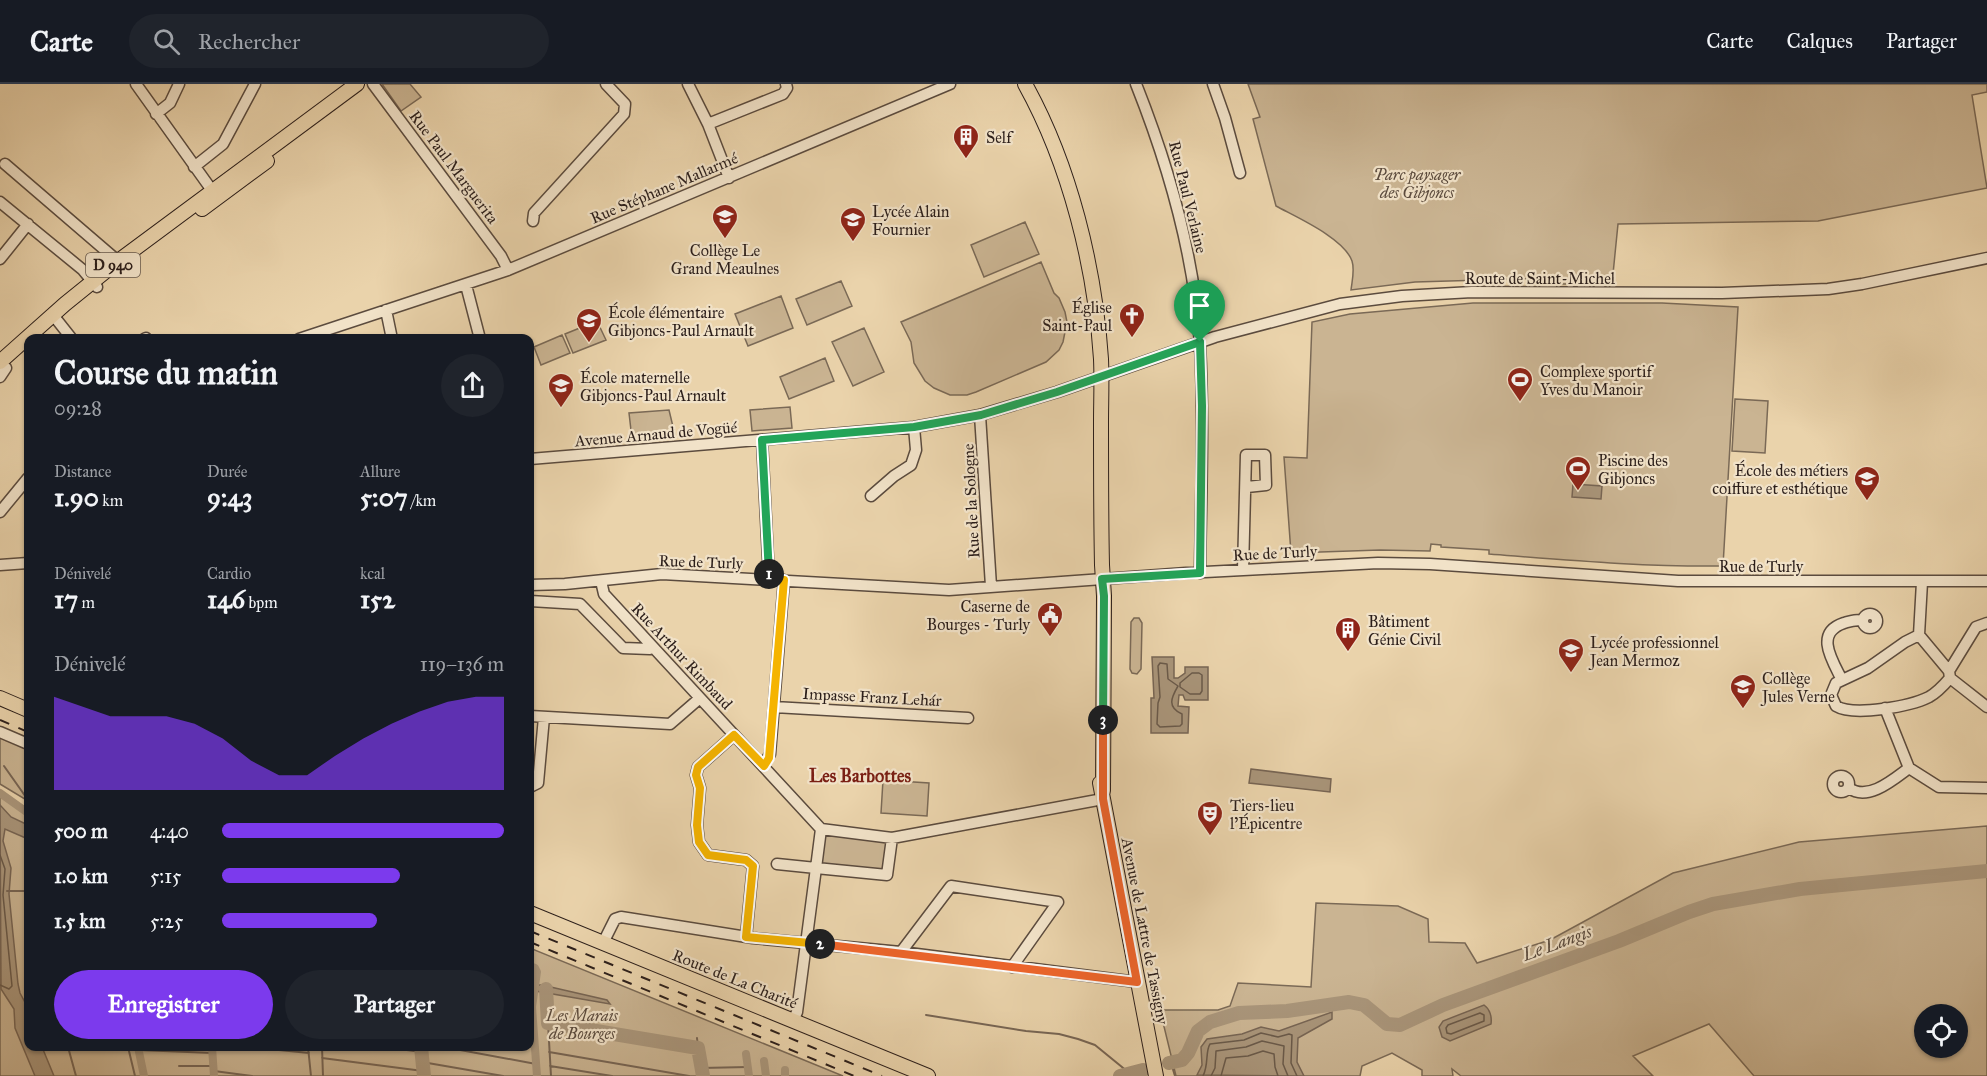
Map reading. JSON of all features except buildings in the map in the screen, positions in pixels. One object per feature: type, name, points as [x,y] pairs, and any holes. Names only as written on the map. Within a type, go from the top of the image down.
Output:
[{"type":"main road","name":"D 940","points":[[39,334],[119,265],[357,84]]},
{"type":"main road","name":"D 940","points":[[214,194],[371,84]]},
{"type":"main road","name":"Avenue de Lattre de Tassigny","points":[[1025,84],[1045,122],[1077,217],[1094,292],[1101,376],[1104,596],[1103,795],[1155,1070]]},
{"type":"main road","name":"D 940","points":[[43,334],[56,318]]},
{"type":"main road","name":"D 940","points":[[2,370],[24,349]]},
{"type":"main road","name":"D 940","points":[[2,370],[24,352]]},
{"type":"main road","points":[[0,699],[24,708]]},
{"type":"main road","name":"Route de La Charité","points":[[534,915],[928,1076]]},
{"type":"street","points":[[136,84],[214,194]]},
{"type":"street","points":[[156,114],[170,103],[179,84]]},
{"type":"street","points":[[194,167],[223,144],[255,84]]},
{"type":"street","name":"Rue Paul Marguerita","points":[[371,84],[501,256],[508,270]]},
{"type":"street","points":[[533,221],[534,213],[624,114],[625,104],[606,84]]},
{"type":"street","points":[[689,84],[708,124],[729,178]]},
{"type":"street","points":[[708,124],[783,94],[787,88],[786,84]]},
{"type":"street","name":"Rue Stéphane Mallarmé","points":[[314,334],[508,270],[950,84]]},
{"type":"street","name":"Rue Paul Verlaine","points":[[1136,84],[1165,160],[1185,237],[1200,342],[1202,406],[1200,573]]},
{"type":"street","points":[[1214,84],[1240,173]]},
{"type":"street","points":[[5,164],[119,265]]},
{"type":"street","points":[[0,202],[83,270],[95,284]]},
{"type":"street","points":[[0,258],[27,224]]},
{"type":"street","name":"Route de Saint-Michel","points":[[1101,376],[1200,342],[1340,304],[1402,296],[1472,292],[1722,292],[1828,289],[1987,258]]},
{"type":"street","points":[[466,285],[479,334]]},
{"type":"street","points":[[386,310],[391,334]]},
{"type":"street","points":[[56,318],[68,334]]},
{"type":"street","name":"Avenue Arnaud de Vogüé","points":[[534,459],[914,427],[981,415],[1101,376]]},
{"type":"street","name":"Rue de la Sologne","points":[[981,415],[991,586]]},
{"type":"street","points":[[871,496],[910,465],[916,450],[914,427]]},
{"type":"street","points":[[762,440],[769,579]]},
{"type":"street","points":[[0,512],[24,483]]},
{"type":"street","points":[[1243,570],[1247,487]]},
{"type":"street","points":[[0,565],[24,563]]},
{"type":"street","name":"Rue de Turly","points":[[534,585],[662,574],[949,590],[1378,563],[1430,564],[1678,581],[1987,581]]},
{"type":"street","name":"Rue Arthur Rimbaud","points":[[601,580],[604,594],[821,829]]},
{"type":"street","points":[[764,766],[770,754],[784,580]]},
{"type":"street","points":[[1922,582],[1919,636],[1950,674],[1987,707]]},
{"type":"street","points":[[534,601],[580,604],[623,648],[650,649],[652,647]]},
{"type":"street","points":[[1842,680],[1827,644],[1827,636],[1832,629],[1840,625],[1856,620],[1863,621]]},
{"type":"street","points":[[1919,636],[1905,642],[1868,668],[1842,680],[1833,687],[1831,695],[1833,702],[1840,708],[1849,710],[1905,705],[1929,697],[1943,686],[1976,627],[1987,623]]},
{"type":"street","points":[[534,716],[670,723],[700,698]]},
{"type":"street","name":"Impasse Franz Lehár","points":[[774,707],[968,718]]},
{"type":"street","points":[[1885,708],[1909,768],[1940,787],[1987,788]]},
{"type":"street","points":[[534,785],[538,783],[544,717]]},
{"type":"street","points":[[0,732],[24,742]]},
{"type":"street","points":[[734,735],[698,767],[696,775],[700,788],[697,825],[699,842],[708,855],[746,860],[753,866],[746,937]]},
{"type":"street","points":[[1849,788],[1862,792],[1881,788],[1909,768]]},
{"type":"street","points":[[793,1021],[797,1012],[821,829],[892,838],[1103,795]]},
{"type":"street","points":[[777,864],[887,875],[892,838]]},
{"type":"street","points":[[902,952],[951,886],[1062,904],[1012,967]]},
{"type":"street","points":[[603,943],[615,920],[621,916],[746,937],[902,952],[1137,982]]},
{"type":"green space","points":[[382,84],[410,84],[421,97],[401,111]]},
{"type":"green space","name":"Parc paysager des Gibjoncs","points":[[1248,84],[1987,84],[1987,92],[1972,95],[1987,188],[1818,221],[1618,224],[1612,284],[1558,284],[1557,278],[1415,282],[1351,290],[1352,261],[1340,244],[1319,229],[1276,206],[1253,119],[1260,117]]},
{"type":"green space","points":[[1025,222],[1039,254],[984,277],[971,245]]},
{"type":"green space","points":[[1041,262],[1065,312],[1067,322],[1059,350],[1046,362],[967,395],[950,395],[925,381],[914,363],[911,342],[901,322]]},
{"type":"green space","points":[[841,281],[852,306],[807,325],[796,299]]},
{"type":"green space","points":[[781,296],[793,328],[748,346],[735,314]]},
{"type":"green space","name":"Complexe sportif Yves du Manoir","points":[[1473,303],[1662,303],[1738,307],[1723,566],[1548,559],[1489,554],[1489,550],[1441,547],[1441,545],[1431,544],[1430,551],[1291,553],[1284,457],[1307,458],[1312,322],[1350,314]]},
{"type":"green space","points":[[597,321],[606,340],[573,353],[565,334]]},
{"type":"green space","points":[[864,328],[884,372],[853,386],[832,342]]},
{"type":"green space","points":[[562,335],[570,353],[541,365],[534,347]]},
{"type":"green space","points":[[825,358],[834,381],[789,399],[780,377]]},
{"type":"green space","points":[[1735,399],[1768,401],[1765,453],[1732,451]]},
{"type":"green space","points":[[790,407],[792,428],[752,431],[750,410]]},
{"type":"green space","points":[[669,410],[675,435],[632,439],[629,413]]},
{"type":"green space","points":[[1134,618],[1139,618],[1142,623],[1141,669],[1137,674],[1132,673],[1130,669],[1131,622]]},
{"type":"green space","points":[[0,735],[24,745],[24,799],[0,784]]},
{"type":"green space","points":[[883,780],[929,783],[927,816],[881,813]]},
{"type":"green space","name":"Les Marais de Bourges","points":[[0,790],[24,807],[24,1051],[534,1051],[534,950],[843,1076],[0,1076]]},
{"type":"green space","points":[[1987,826],[1987,1076],[1754,1076],[1709,1024],[1633,1056],[1653,1076],[1461,1076],[1452,1069],[1453,1076],[1422,1076],[1422,1070],[1392,1053],[1362,1066],[1360,1076],[1176,1076],[1160,1010],[1218,1010],[1230,1006],[1238,983],[1311,987],[1316,903],[1398,906],[1428,919],[1429,942],[1465,943],[1477,963],[1550,940],[1673,873],[1799,842]]},
{"type":"green space","points":[[825,834],[887,842],[884,871],[821,864]]},
{"type":"water","points":[[1573,484],[1602,486],[1601,499],[1572,497]]},
{"type":"water","points":[[1152,657],[1174,657],[1174,678],[1185,673],[1185,667],[1208,667],[1208,700],[1185,700],[1183,695],[1179,695],[1178,706],[1189,707],[1188,733],[1151,733],[1151,698],[1154,698]]},
{"type":"water","points":[[1251,769],[1331,779],[1330,792],[1249,783]]},
{"type":"water","points":[[0,805],[11,817],[24,823],[24,837],[5,829],[3,841],[11,868],[9,894],[18,984],[24,1000],[24,1050],[15,1028],[14,1009],[1,989]]},
{"type":"water","points":[[534,985],[607,1000],[610,1004],[534,991]]},
{"type":"water","points":[[1484,1005],[1490,1013],[1491,1024],[1450,1041],[1442,1037],[1439,1027],[1443,1021]]},
{"type":"water","points":[[1332,1012],[1332,1019],[1298,1038],[1297,1062],[1304,1076],[1197,1075],[1202,1065],[1201,1047],[1207,1039],[1242,1034],[1261,1027],[1279,1031]]},
{"type":"water","points":[[25,1051],[44,1051],[54,1076],[35,1076]]},
{"type":"waterway","points":[[4,766],[24,794]]},
{"type":"waterway","points":[[0,793],[24,810]]},
{"type":"waterway","name":"Le Langis","points":[[1169,1063],[1182,1060],[1188,1053],[1198,1031],[1210,1022],[1239,1013],[1287,1011],[1349,1002],[1364,1005],[1387,1024],[1400,1025],[1443,1005],[1713,904],[1800,889],[1987,871]]},
{"type":"waterway","points":[[7,891],[24,891]]},
{"type":"waterway","points":[[534,968],[537,972],[534,993]]},
{"type":"waterway","name":"Le Langis","points":[[546,989],[548,1023],[698,1048],[703,1076]]},
{"type":"waterway","points":[[926,1015],[1059,1034],[1078,1039],[1095,1045],[1133,1076]]},
{"type":"waterway","points":[[548,1023],[551,1076]]},
{"type":"waterway","points":[[534,1035],[537,1076]]},
{"type":"waterway","points":[[697,1038],[698,1048]]},
{"type":"waterway","points":[[69,1051],[76,1076]]},
{"type":"waterway","points":[[129,1051],[135,1076]]},
{"type":"waterway","points":[[139,1051],[144,1076]]},
{"type":"waterway","points":[[163,1051],[212,1053]]},
{"type":"waterway","points":[[212,1051],[214,1076]]},
{"type":"waterway","points":[[289,1051],[309,1053]]},
{"type":"waterway","points":[[308,1051],[311,1076]]},
{"type":"waterway","points":[[322,1051],[323,1076]]},
{"type":"waterway","points":[[414,1051],[422,1052]]},
{"type":"waterway","points":[[421,1051],[424,1076]]},
{"type":"waterway","points":[[466,1051],[536,1064]]},
{"type":"waterway","points":[[549,1052],[689,1076]]},
{"type":"waterway","points":[[746,1054],[749,1076]]},
{"type":"waterway","points":[[322,1058],[423,1071]]},
{"type":"waterway","points":[[764,1061],[766,1076]]},
{"type":"waterway","points":[[422,1062],[503,1076]]},
{"type":"waterway","points":[[1171,1063],[1175,1076]]},
{"type":"waterway","points":[[179,1066],[214,1066]]},
{"type":"waterway","points":[[550,1066],[612,1076]]},
{"type":"waterway","points":[[701,1068],[748,1067]]},
{"type":"waterway","points":[[785,1070],[785,1076]]},
{"type":"waterway","name":"Le Langis","points":[[1120,1076],[1143,1070]]},
{"type":"waterway","points":[[214,1071],[252,1076]]},
{"type":"railway","points":[[0,720],[24,730]]},
{"type":"railway","points":[[534,933],[882,1076]]},
{"type":"railway","points":[[534,944],[854,1076]]},
{"type":"place","name":"Self","points":[[966,160]]},
{"type":"place","name":"Collège Le Grand Meaulnes","points":[[725,240]]},
{"type":"place","name":"Lycée Alain Fournier","points":[[853,243]]},
{"type":"place","name":"Église Saint-Paul","points":[[1132,339]]},
{"type":"place","name":"École élémentaire Gibjoncs-Paul Arnault","points":[[589,344]]},
{"type":"place","name":"Complexe sportif Yves du Manoir","points":[[1520,403]]},
{"type":"place","name":"École maternelle Gibjoncs-Paul Arnault","points":[[561,409]]},
{"type":"place","name":"Piscine des Gibjoncs","points":[[1578,492]]},
{"type":"place","name":"École des métiers coiffure et esthétique","points":[[1867,502]]},
{"type":"place","name":"Caserne de Bourges - Turly","points":[[1050,638]]},
{"type":"place","name":"Bâtiment Génie Civil","points":[[1348,653]]},
{"type":"place","name":"Lycée professionnel Jean Mermoz","points":[[1571,674]]},
{"type":"place","name":"Collège Jules Verne","points":[[1743,710]]},
{"type":"place","name":"Tiers-lieu l'Épicentre","points":[[1210,837]]},
{"type":"district","name":"Les Barbottes","points":[[860,776]]},
{"type":"route","points":[[1200,342],[1202,406],[1200,573],[1102,579],[1104,596],[1104,780],[1102,791],[1137,982],[902,952],[746,937],[753,866],[746,860],[708,855],[699,842],[697,825],[700,788],[696,775],[698,767],[734,735],[764,766],[770,754],[784,580],[769,579],[762,440],[914,427],[981,415],[1057,392],[1200,342]]}]
